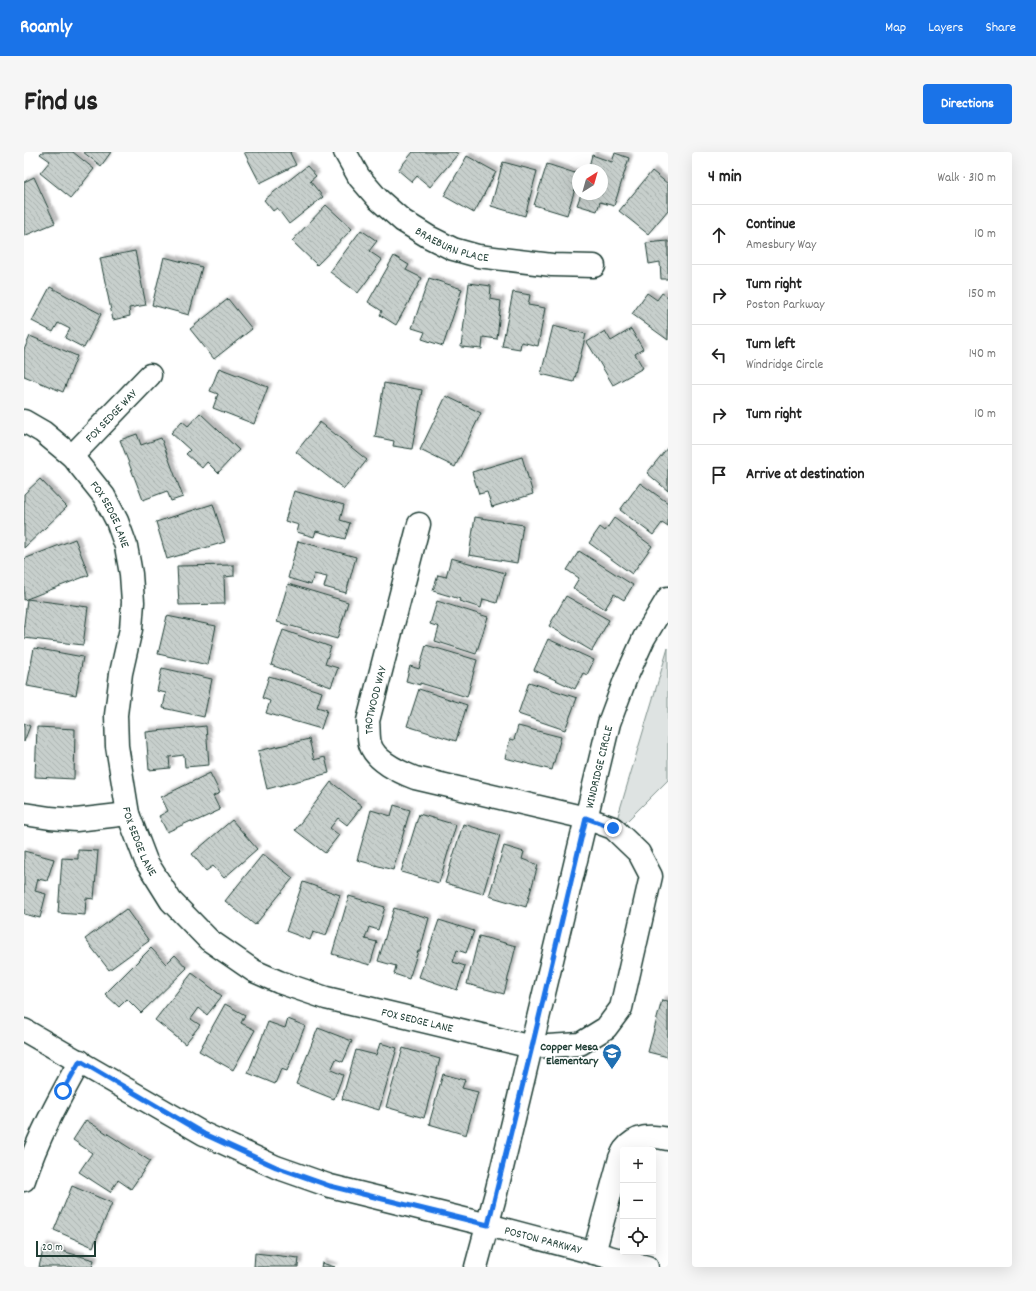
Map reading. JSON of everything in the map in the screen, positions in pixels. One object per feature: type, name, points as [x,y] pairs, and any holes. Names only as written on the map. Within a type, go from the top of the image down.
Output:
[{"type":"street","name":"BRAEBURN PLACE","points":[[345,152],[359,177],[378,199],[403,221],[428,237],[452,249],[478,256],[544,264],[594,266]]},
{"type":"street","name":"FOX SEDGE WAY","points":[[72,456],[150,375]]},
{"type":"street","name":"FOX SEDGE LANE","points":[[24,421],[43,432],[72,456],[104,496],[117,521],[126,546],[131,574],[133,602],[130,629],[121,673],[116,715],[117,746],[128,814],[146,861],[171,901],[209,940],[254,971],[279,982],[326,998],[532,1047]]},
{"type":"street","name":"TROTWOOD WAY","points":[[418,524],[368,721],[370,744],[376,754],[387,764],[415,778],[586,818],[613,828],[639,852],[652,876],[621,1008],[606,1028],[580,1044],[532,1047]]},
{"type":"street","name":"WINDRIDGE CIRCLE","points":[[476,1267],[488,1225],[532,1047],[609,723],[625,680],[644,638],[668,598]]},
{"type":"street","points":[[24,814],[76,820],[128,814]]},
{"type":"street","name":"POSTON PARKWAY","points":[[24,1030],[204,1134],[276,1167],[330,1186],[488,1225],[647,1267]]},
{"type":"street","points":[[24,1180],[30,1163],[60,1098],[80,1061]]},
{"type":"street","points":[[628,1147],[633,1141],[645,1137],[656,1136],[668,1140]]},
{"type":"street","points":[[594,1253],[620,1158]]},
{"type":"shaded area","points":[[668,648],[668,780],[612,836]]},
{"type":"building","points":[[42,152],[73,152],[94,169],[71,198],[40,173],[50,161],[40,154]]},
{"type":"building","points":[[83,152],[111,152],[101,166]]},
{"type":"building","points":[[244,152],[291,152],[290,153],[296,165],[260,183]]},
{"type":"building","points":[[413,152],[455,152],[458,154],[430,187],[417,176],[412,182],[398,170]]},
{"type":"building","points":[[615,153],[629,158],[614,206],[600,202],[597,211],[577,205],[579,200],[608,200],[608,164],[590,164],[592,155],[612,162]]},
{"type":"building","points":[[467,156],[496,172],[474,213],[444,196]]},
{"type":"building","points":[[503,162],[537,171],[525,216],[491,206]]},
{"type":"building","points":[[547,164],[572,172],[572,199],[567,215],[534,205]]},
{"type":"building","points":[[307,166],[316,176],[310,181],[323,197],[289,224],[277,208],[273,211],[264,200]]},
{"type":"building","points":[[652,171],[668,184],[668,210],[648,234],[619,211]]},
{"type":"building","points":[[34,177],[55,223],[24,236],[24,182]]},
{"type":"building","points":[[326,205],[352,229],[317,265],[292,241]]},
{"type":"building","points":[[361,230],[377,241],[369,251],[382,260],[358,293],[330,272]]},
{"type":"building","points":[[668,241],[668,279],[661,279],[660,262],[649,264],[646,243]]},
{"type":"building","points":[[135,251],[146,305],[129,308],[130,316],[113,320],[100,258]]},
{"type":"building","points":[[394,256],[409,265],[406,270],[422,278],[396,325],[380,315],[382,311],[368,302]]},
{"type":"building","points":[[164,257],[202,267],[189,315],[152,305]]},
{"type":"building","points":[[429,278],[462,289],[443,346],[422,339],[425,332],[412,328]]},
{"type":"building","points":[[469,283],[491,286],[490,299],[501,301],[497,339],[483,337],[482,349],[461,347]]},
{"type":"building","points":[[50,287],[101,314],[84,348],[65,338],[70,329],[58,323],[53,332],[32,321]]},
{"type":"building","points":[[513,292],[530,295],[528,305],[545,308],[538,346],[521,342],[520,349],[502,346]]},
{"type":"building","points":[[647,293],[657,300],[662,293],[668,297],[668,340],[632,314]]},
{"type":"building","points":[[228,299],[252,329],[214,359],[190,329]]},
{"type":"building","points":[[553,326],[586,334],[574,382],[541,374]]},
{"type":"building","points":[[631,329],[643,349],[635,354],[643,368],[613,385],[587,342],[605,331],[611,341]]},
{"type":"building","points":[[30,336],[77,356],[63,392],[24,376],[24,350]]},
{"type":"building","points":[[219,368],[268,387],[254,424],[213,408],[218,394],[210,391]]},
{"type":"building","points":[[384,383],[422,390],[412,449],[393,446],[394,441],[375,437]]},
{"type":"building","points":[[446,396],[481,413],[455,467],[420,450]]},
{"type":"building","points":[[200,413],[239,450],[218,473],[207,462],[202,468],[186,454],[190,450],[171,433],[182,421],[188,426]]},
{"type":"building","points":[[320,422],[367,460],[344,489],[296,452]]},
{"type":"building","points":[[137,434],[141,445],[161,438],[183,497],[171,501],[167,491],[143,500],[120,440]]},
{"type":"building","points":[[668,447],[668,491],[647,473]]},
{"type":"building","points":[[522,457],[533,494],[492,507],[487,492],[479,494],[472,472]]},
{"type":"building","points":[[40,479],[67,507],[24,548],[24,494]]},
{"type":"building","points":[[640,483],[668,503],[668,527],[662,523],[653,535],[620,510]]},
{"type":"building","points":[[294,491],[344,505],[340,520],[350,523],[345,539],[316,531],[314,537],[297,532],[299,525],[285,521]]},
{"type":"building","points":[[213,504],[225,542],[167,559],[156,522]]},
{"type":"building","points":[[475,517],[523,525],[517,563],[469,555]]},
{"type":"building","points":[[614,518],[652,546],[632,574],[589,543],[600,527],[605,531]]},
{"type":"building","points":[[75,539],[89,575],[24,600],[24,559]]},
{"type":"building","points":[[298,541],[356,557],[346,593],[324,587],[327,577],[314,574],[311,585],[288,578]]},
{"type":"building","points":[[579,551],[633,585],[624,600],[614,594],[605,609],[573,588],[579,578],[567,570]]},
{"type":"building","points":[[451,558],[505,573],[497,603],[483,599],[481,608],[459,601],[460,599],[433,591],[438,575],[446,577]]},
{"type":"building","points":[[234,565],[234,576],[224,577],[225,604],[179,605],[177,566]]},
{"type":"building","points":[[288,584],[348,602],[337,639],[277,622]]},
{"type":"building","points":[[566,596],[609,620],[592,651],[549,626]]},
{"type":"building","points":[[27,599],[88,607],[83,645],[24,638]]},
{"type":"building","points":[[437,601],[488,617],[476,654],[435,641],[439,627],[430,624]]},
{"type":"building","points":[[167,616],[216,626],[208,665],[158,654]]},
{"type":"building","points":[[283,630],[331,647],[325,664],[338,668],[331,687],[271,665]]},
{"type":"building","points":[[548,639],[594,660],[587,675],[583,673],[575,689],[534,670]]},
{"type":"building","points":[[426,645],[477,660],[467,697],[420,683],[420,685],[406,681],[410,666],[419,669]]},
{"type":"building","points":[[34,648],[83,657],[76,695],[27,686]]},
{"type":"building","points":[[162,668],[212,679],[204,717],[163,708],[166,693],[157,691]]},
{"type":"building","points":[[269,676],[322,692],[317,707],[327,710],[321,729],[266,713],[270,701],[262,698]]},
{"type":"building","points":[[529,682],[577,698],[565,730],[518,714]]},
{"type":"building","points":[[419,689],[467,705],[456,741],[407,726]]},
{"type":"building","points":[[24,723],[30,726],[24,742]]},
{"type":"building","points":[[206,726],[209,765],[185,767],[184,755],[169,757],[170,768],[149,770],[146,732]]},
{"type":"building","points":[[518,726],[561,737],[552,770],[505,758],[510,739],[514,740]]},
{"type":"building","points":[[37,727],[75,729],[74,779],[35,777]]},
{"type":"building","points":[[309,739],[314,760],[325,757],[329,773],[267,789],[258,751]]},
{"type":"building","points":[[210,773],[220,793],[213,796],[220,810],[192,823],[191,821],[167,832],[159,816],[168,811],[161,797]]},
{"type":"building","points":[[331,782],[362,806],[347,825],[338,818],[330,828],[339,835],[325,853],[295,830]]},
{"type":"building","points":[[394,805],[410,810],[393,870],[357,860],[371,810],[391,816]]},
{"type":"building","points":[[419,814],[456,825],[439,883],[401,872]]},
{"type":"building","points":[[232,820],[257,849],[224,878],[213,866],[206,871],[192,854]]},
{"type":"building","points":[[463,824],[500,835],[483,894],[445,883]]},
{"type":"building","points":[[504,846],[524,852],[522,859],[538,865],[526,907],[489,896]]},
{"type":"building","points":[[78,850],[98,851],[94,899],[86,898],[85,915],[58,913],[62,858],[78,859]]},
{"type":"building","points":[[24,851],[54,859],[47,881],[38,879],[35,891],[46,894],[40,918],[24,914]]},
{"type":"building","points":[[263,854],[293,878],[255,925],[225,901]]},
{"type":"building","points":[[303,882],[340,895],[326,936],[313,932],[310,940],[286,931]]},
{"type":"building","points":[[349,896],[385,907],[378,930],[369,927],[365,939],[377,942],[370,965],[332,954]]},
{"type":"building","points":[[394,908],[429,918],[420,951],[418,951],[409,979],[394,974],[396,966],[378,961]]},
{"type":"building","points":[[126,909],[149,941],[109,970],[85,939]]},
{"type":"building","points":[[439,920],[474,931],[466,953],[457,950],[453,962],[465,966],[457,990],[419,977]]},
{"type":"building","points":[[479,936],[516,946],[504,994],[467,984]]},
{"type":"building","points":[[151,948],[166,964],[175,955],[187,968],[141,1013],[127,999],[119,1007],[105,994]]},
{"type":"building","points":[[192,973],[222,996],[207,1015],[199,1008],[191,1019],[200,1025],[185,1044],[155,1020]]},
{"type":"building","points":[[662,1000],[668,1001],[668,1057],[648,1052]]},
{"type":"building","points":[[225,1004],[245,1015],[241,1023],[255,1030],[233,1070],[199,1051]]},
{"type":"building","points":[[288,1019],[305,1026],[287,1071],[281,1069],[275,1084],[248,1073],[268,1022],[285,1028]]},
{"type":"building","points":[[318,1028],[352,1041],[343,1062],[336,1059],[331,1070],[343,1075],[334,1099],[296,1084]]},
{"type":"building","points":[[380,1043],[397,1048],[379,1110],[342,1099],[356,1050],[376,1055]]},
{"type":"building","points":[[403,1048],[440,1059],[424,1118],[386,1107]]},
{"type":"building","points":[[443,1074],[465,1080],[462,1088],[478,1092],[466,1135],[429,1124]]},
{"type":"building","points":[[86,1120],[150,1161],[131,1189],[118,1180],[110,1192],[79,1172],[92,1153],[73,1140]]},
{"type":"building","points":[[72,1186],[112,1203],[93,1247],[54,1230]]},
{"type":"building","points":[[44,1246],[94,1260],[92,1267],[39,1267]]},
{"type":"building","points":[[255,1253],[299,1258],[298,1267],[254,1267]]},
{"type":"building","points":[[322,1263],[335,1267],[321,1267]]},
{"type":"place","name":"Copper Mesa Elementary","points":[[612,1070]]},
{"type":"route","points":[[63,1091],[80,1061],[204,1134],[276,1167],[330,1186],[488,1225],[586,818],[613,828]]}]
